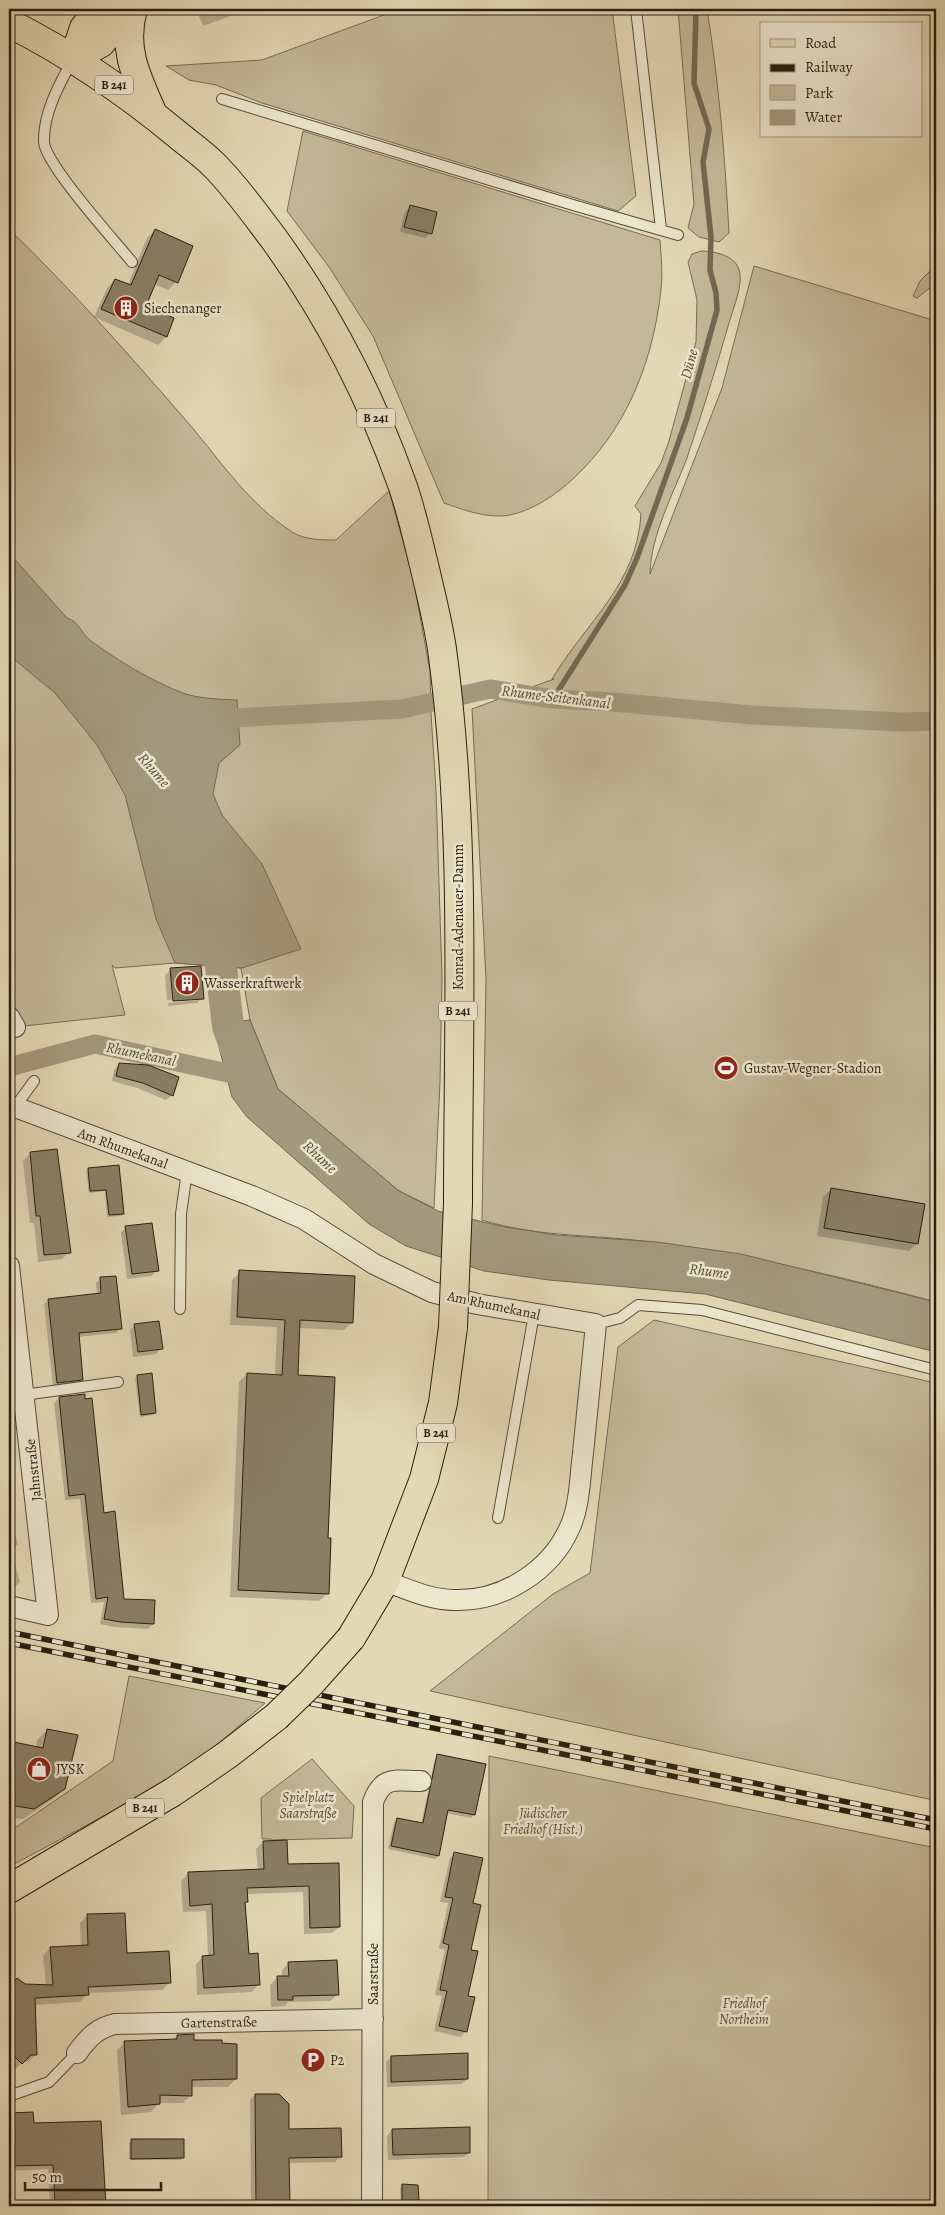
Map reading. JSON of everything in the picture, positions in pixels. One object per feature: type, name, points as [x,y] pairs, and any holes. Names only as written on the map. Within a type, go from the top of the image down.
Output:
[{"type":"main road","points":[[74,58],[84,28],[100,9]]},
{"type":"main road","points":[[74,58],[101,42],[128,9]]},
{"type":"main road","points":[[134,9],[128,27],[130,54],[152,113]]},
{"type":"main road","name":"B 241","points":[[9,23],[74,58]]},
{"type":"main road","name":"Konrad-Adenauer-Damm","points":[[9,1889],[172,1792],[227,1756],[276,1717],[311,1683],[351,1638],[385,1581],[424,1479],[434,1443],[443,1402],[453,1327],[458,1203],[458,818],[441,646],[429,588],[403,486],[362,388],[328,322],[290,262],[252,209],[214,164],[152,113],[74,58]]},
{"type":"street","name":"Am Rhumekanal","points":[[12,1107],[252,1196],[304,1219],[374,1264],[432,1292],[477,1304],[596,1324]]},
{"type":"street","name":"Jahnstraße","points":[[9,1266],[17,1396],[48,1615],[9,1606]]},
{"type":"street","points":[[385,1581],[427,1596],[454,1600],[484,1598],[515,1586],[550,1559],[570,1527],[579,1491],[596,1324]]},
{"type":"street","name":"Saarstraße","points":[[372,2206],[373,1802],[378,1788],[390,1781],[421,1780]]},
{"type":"street","name":"Gartenstraße","points":[[77,2053],[89,2037],[102,2027],[115,2024],[373,2019]]},
{"type":"lane","points":[[636,9],[660,229]]},
{"type":"lane","points":[[74,58],[59,87],[45,127],[44,144],[58,171],[132,262]]},
{"type":"lane","points":[[222,99],[582,208],[678,235]]},
{"type":"lane","points":[[12,1107],[34,1081]]},
{"type":"lane","points":[[180,1309],[181,1214],[187,1171]]},
{"type":"lane","points":[[596,1324],[620,1318],[638,1305],[702,1310],[936,1370]]},
{"type":"lane","points":[[498,1518],[534,1314]]},
{"type":"lane","points":[[17,1396],[118,1382]]},
{"type":"lane","points":[[9,2096],[49,2082],[77,2053]]},
{"type":"green space","points":[[400,9],[612,9],[636,196],[618,211],[262,103],[216,85],[189,80],[166,66],[262,60]]},
{"type":"green space","points":[[678,9],[707,9],[721,120],[729,233],[719,242],[699,237],[688,228],[694,204]]},
{"type":"green space","points":[[303,131],[660,240],[662,277],[658,314],[646,363],[637,386],[614,430],[600,450],[559,491],[531,508],[502,516],[476,513],[444,503],[373,336],[329,267],[287,211]]},
{"type":"green space","points":[[9,229],[56,276],[124,350],[249,496],[262,509],[292,532],[319,540],[336,540],[389,491],[413,578],[430,671],[442,977],[440,1082],[434,1208],[399,1191],[278,1089],[250,1020],[241,968],[175,963],[115,968],[112,965],[125,1015],[15,1027],[9,1017]]},
{"type":"green space","points":[[701,251],[722,254],[732,259],[740,273],[739,287],[687,458],[658,529],[651,559],[650,574],[722,388],[754,266],[936,321],[936,1302],[867,1284],[728,1254],[636,1240],[525,1230],[482,1220],[486,979],[472,709],[554,679],[552,679],[565,658],[608,602],[630,562],[637,539],[641,514],[635,506],[661,463],[669,441],[696,342],[697,300],[688,262],[692,254]]},
{"type":"green space","points":[[936,265],[936,283],[917,298],[913,296],[920,281]]},
{"type":"green space","points":[[654,1320],[936,1383],[936,1763],[933,1800],[430,1691],[553,1594],[590,1573],[618,1347]]},
{"type":"green space","points":[[129,1676],[265,1703],[213,1748],[173,1776],[9,1867],[9,1832],[113,1761]]},
{"type":"green space","name":"Friedhof Northeim","points":[[489,1756],[936,1848],[936,2206],[488,2206]]},
{"type":"green space","name":"Spielplatz Saarstraße","points":[[312,1759],[354,1806],[352,1838],[262,1839],[261,1798]]},
{"type":"water","points":[[9,553],[67,618],[75,622],[91,641],[112,656],[148,677],[183,693],[203,698],[237,700],[240,745],[219,763],[213,794],[222,815],[262,864],[301,949],[242,968],[175,963],[156,919],[125,795],[97,745],[55,693],[9,655]]},
{"type":"water","points":[[250,1020],[278,1089],[399,1191],[438,1211],[500,1226],[556,1235],[657,1242],[741,1254],[936,1302],[936,1352],[705,1294],[549,1280],[484,1271],[406,1246],[369,1224],[247,1117],[232,1097],[213,1024]]},
{"type":"building","points":[[410,205],[437,212],[432,234],[404,227]]},
{"type":"building","points":[[155,229],[193,246],[178,283],[159,275],[146,306],[174,318],[167,337],[101,309],[115,279],[131,285]]},
{"type":"building","name":"Wasserkraftwerk","points":[[201,966],[204,999],[173,1001],[170,968]]},
{"type":"building","points":[[119,1063],[148,1065],[179,1077],[173,1096],[143,1083],[116,1076]]},
{"type":"building","points":[[57,1149],[71,1253],[44,1255],[40,1216],[36,1216],[30,1152]]},
{"type":"building","points":[[119,1165],[124,1214],[109,1215],[106,1190],[90,1191],[88,1168]]},
{"type":"building","points":[[831,1188],[925,1204],[918,1244],[824,1228]]},
{"type":"building","points":[[152,1223],[159,1271],[132,1274],[125,1226]]},
{"type":"building","points":[[239,1270],[355,1276],[353,1323],[300,1320],[298,1375],[335,1377],[328,1538],[331,1538],[329,1594],[238,1590],[247,1373],[282,1375],[285,1320],[237,1317]]},
{"type":"building","points":[[116,1276],[122,1329],[79,1333],[83,1380],[57,1383],[48,1299],[101,1293],[100,1277]]},
{"type":"building","points":[[159,1321],[163,1349],[138,1352],[134,1324]]},
{"type":"building","points":[[152,1373],[156,1413],[141,1415],[137,1375]]},
{"type":"building","points":[[85,1394],[85,1399],[92,1398],[104,1513],[115,1511],[124,1599],[155,1600],[154,1624],[104,1619],[108,1597],[96,1599],[85,1494],[69,1496],[59,1397]]},
{"type":"building","name":"JYSK","points":[[47,1729],[78,1735],[65,1789],[34,1809],[9,1805],[9,1741],[43,1748]]},
{"type":"building","points":[[437,1754],[486,1764],[475,1815],[448,1810],[439,1856],[391,1846],[397,1818],[423,1823]]},
{"type":"building","points":[[287,1840],[288,1864],[339,1863],[340,1927],[310,1928],[309,1886],[247,1888],[248,1902],[245,1902],[249,1954],[258,1953],[260,1985],[204,1988],[202,1956],[214,1955],[212,1904],[190,1906],[188,1872],[264,1869],[263,1841]]},
{"type":"building","points":[[454,1852],[483,1858],[473,1903],[481,1905],[471,1950],[478,1951],[468,1996],[475,1997],[467,2032],[439,2026],[447,1991],[440,1990],[449,1945],[443,1943],[453,1898],[445,1897]]},
{"type":"building","points":[[125,1913],[127,1953],[169,1951],[171,1983],[88,1987],[89,1995],[35,1998],[37,2055],[31,2055],[22,2064],[9,2051],[9,1987],[17,1978],[25,1984],[53,1985],[50,1947],[88,1945],[87,1914]]},
{"type":"building","points":[[337,1960],[339,1995],[293,1996],[293,2000],[278,2000],[277,1976],[289,1976],[288,1962]]},
{"type":"building","points":[[194,2034],[194,2040],[222,2040],[222,2043],[237,2044],[237,2079],[192,2080],[192,2096],[160,2095],[160,2104],[128,2107],[124,2041],[177,2039],[177,2035]]},
{"type":"building","points":[[468,2053],[468,2079],[391,2082],[391,2056]]},
{"type":"building","points":[[255,2094],[279,2094],[289,2104],[289,2129],[341,2128],[342,2157],[289,2158],[290,2206],[256,2206]]},
{"type":"building","points":[[33,2112],[34,2123],[101,2121],[106,2206],[55,2206],[53,2165],[9,2166],[9,2113]]},
{"type":"building","points":[[470,2127],[470,2153],[393,2155],[392,2129]]},
{"type":"building","points":[[131,2139],[184,2139],[184,2158],[131,2159]]},
{"type":"building","points":[[402,2184],[418,2185],[419,2200],[402,2201]]},
{"type":"waterway","name":"Düne","points":[[553,699],[625,585],[637,558],[687,418],[717,310],[716,293],[710,270],[711,237],[703,162],[709,129],[694,83],[696,9]]},
{"type":"waterway","name":"Rhume-Seitenkanal","points":[[212,719],[402,709],[490,689],[553,699],[613,702],[752,715],[902,722],[936,721]]},
{"type":"waterway","name":"Rhume","points":[[211,923],[219,950],[228,1026],[242,1065]]},
{"type":"waterway","name":"Rhumekanal","points":[[9,1067],[95,1044],[246,1077]]},
{"type":"railway","points":[[9,1632],[936,1820]]},
{"type":"railway","points":[[9,1643],[936,1829]]},
{"type":"place","name":"Siechenanger","points":[[126,308]]},
{"type":"place","name":"Wasserkraftwerk","points":[[187,983]]},
{"type":"place","name":"Gustav-Wegner-Stadion","points":[[726,1068]]},
{"type":"place","name":"JYSK","points":[[39,1769]]},
{"type":"place","name":"P2","points":[[313,2060]]},
{"type":"park label","name":"Jüdischer Friedhof (Hist.)","points":[[543,1822]]}]
